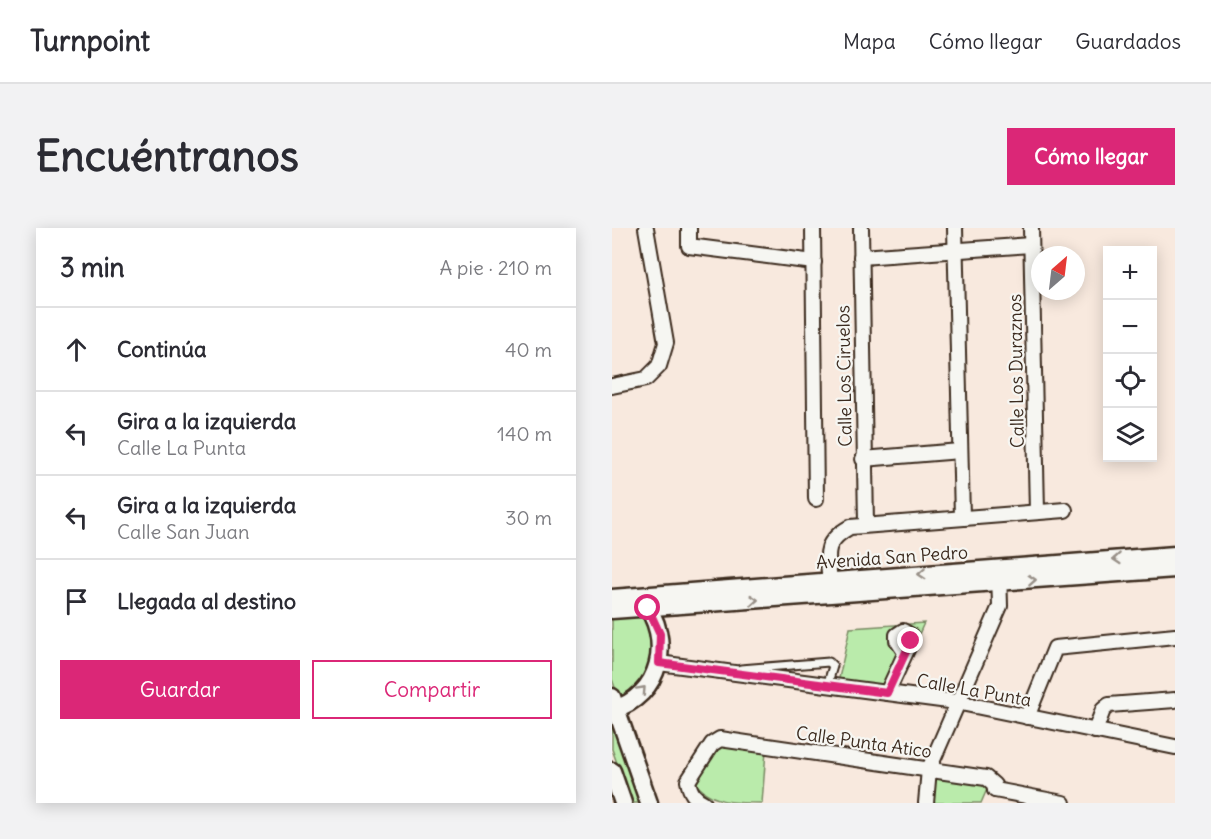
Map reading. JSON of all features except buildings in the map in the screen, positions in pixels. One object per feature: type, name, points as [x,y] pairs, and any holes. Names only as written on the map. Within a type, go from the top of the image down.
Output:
[{"type":"street","points":[[612,386],[646,379],[658,366],[666,343],[646,228]]},
{"type":"street","points":[[688,228],[688,246],[814,262]]},
{"type":"street","points":[[813,228],[816,499]]},
{"type":"street","name":"Calle Los Ciruelos","points":[[861,228],[863,459],[866,524]]},
{"type":"street","points":[[955,228],[962,518]]},
{"type":"street","name":"Calle Los Duraznos","points":[[1031,228],[1037,512]]},
{"type":"street","points":[[861,257],[1031,245]]},
{"type":"street","points":[[863,459],[960,451]]},
{"type":"street","points":[[830,581],[827,547],[839,533],[850,527],[1065,510]]},
{"type":"street","name":"Avenida San Pedro","points":[[612,598],[643,602],[999,576],[1175,555]]},
{"type":"street","name":"Avenida San Pedro","points":[[612,610],[643,602],[830,581],[1175,569]]},
{"type":"street","points":[[927,803],[928,769],[1000,606],[999,576]]},
{"type":"street","points":[[643,602],[660,634],[659,663],[652,680],[640,694],[613,705],[649,803]]},
{"type":"street","points":[[1027,717],[1055,648],[1175,636]]},
{"type":"street","points":[[887,693],[905,652]]},
{"type":"street","name":"Calle La Punta","points":[[659,663],[956,702],[1175,747]]},
{"type":"street","points":[[1095,731],[1103,710],[1109,705],[1175,699]]},
{"type":"street","name":"Calle Punta Atico","points":[[704,803],[697,800],[690,790],[688,781],[712,744],[720,739],[986,778],[994,785],[992,796]]},
{"type":"street","points":[[612,771],[623,803]]},
{"type":"street","points":[[992,796],[1063,803]]},
{"type":"lane","points":[[714,670],[829,662],[833,666],[827,686]]},
{"type":"green space","points":[[644,614],[651,631],[653,658],[640,683],[619,699],[612,679],[612,616]]},
{"type":"green space","points":[[924,623],[894,689],[838,683],[850,628]]},
{"type":"green space","points":[[612,727],[615,727],[643,803],[631,803],[612,749]]},
{"type":"green space","points":[[719,743],[766,751],[762,803],[722,800],[706,793],[693,780]]},
{"type":"green space","points":[[934,775],[983,782],[988,787],[981,803],[931,803]]},
{"type":"route","points":[[648,608],[660,634],[659,663],[887,693],[911,641]]}]
